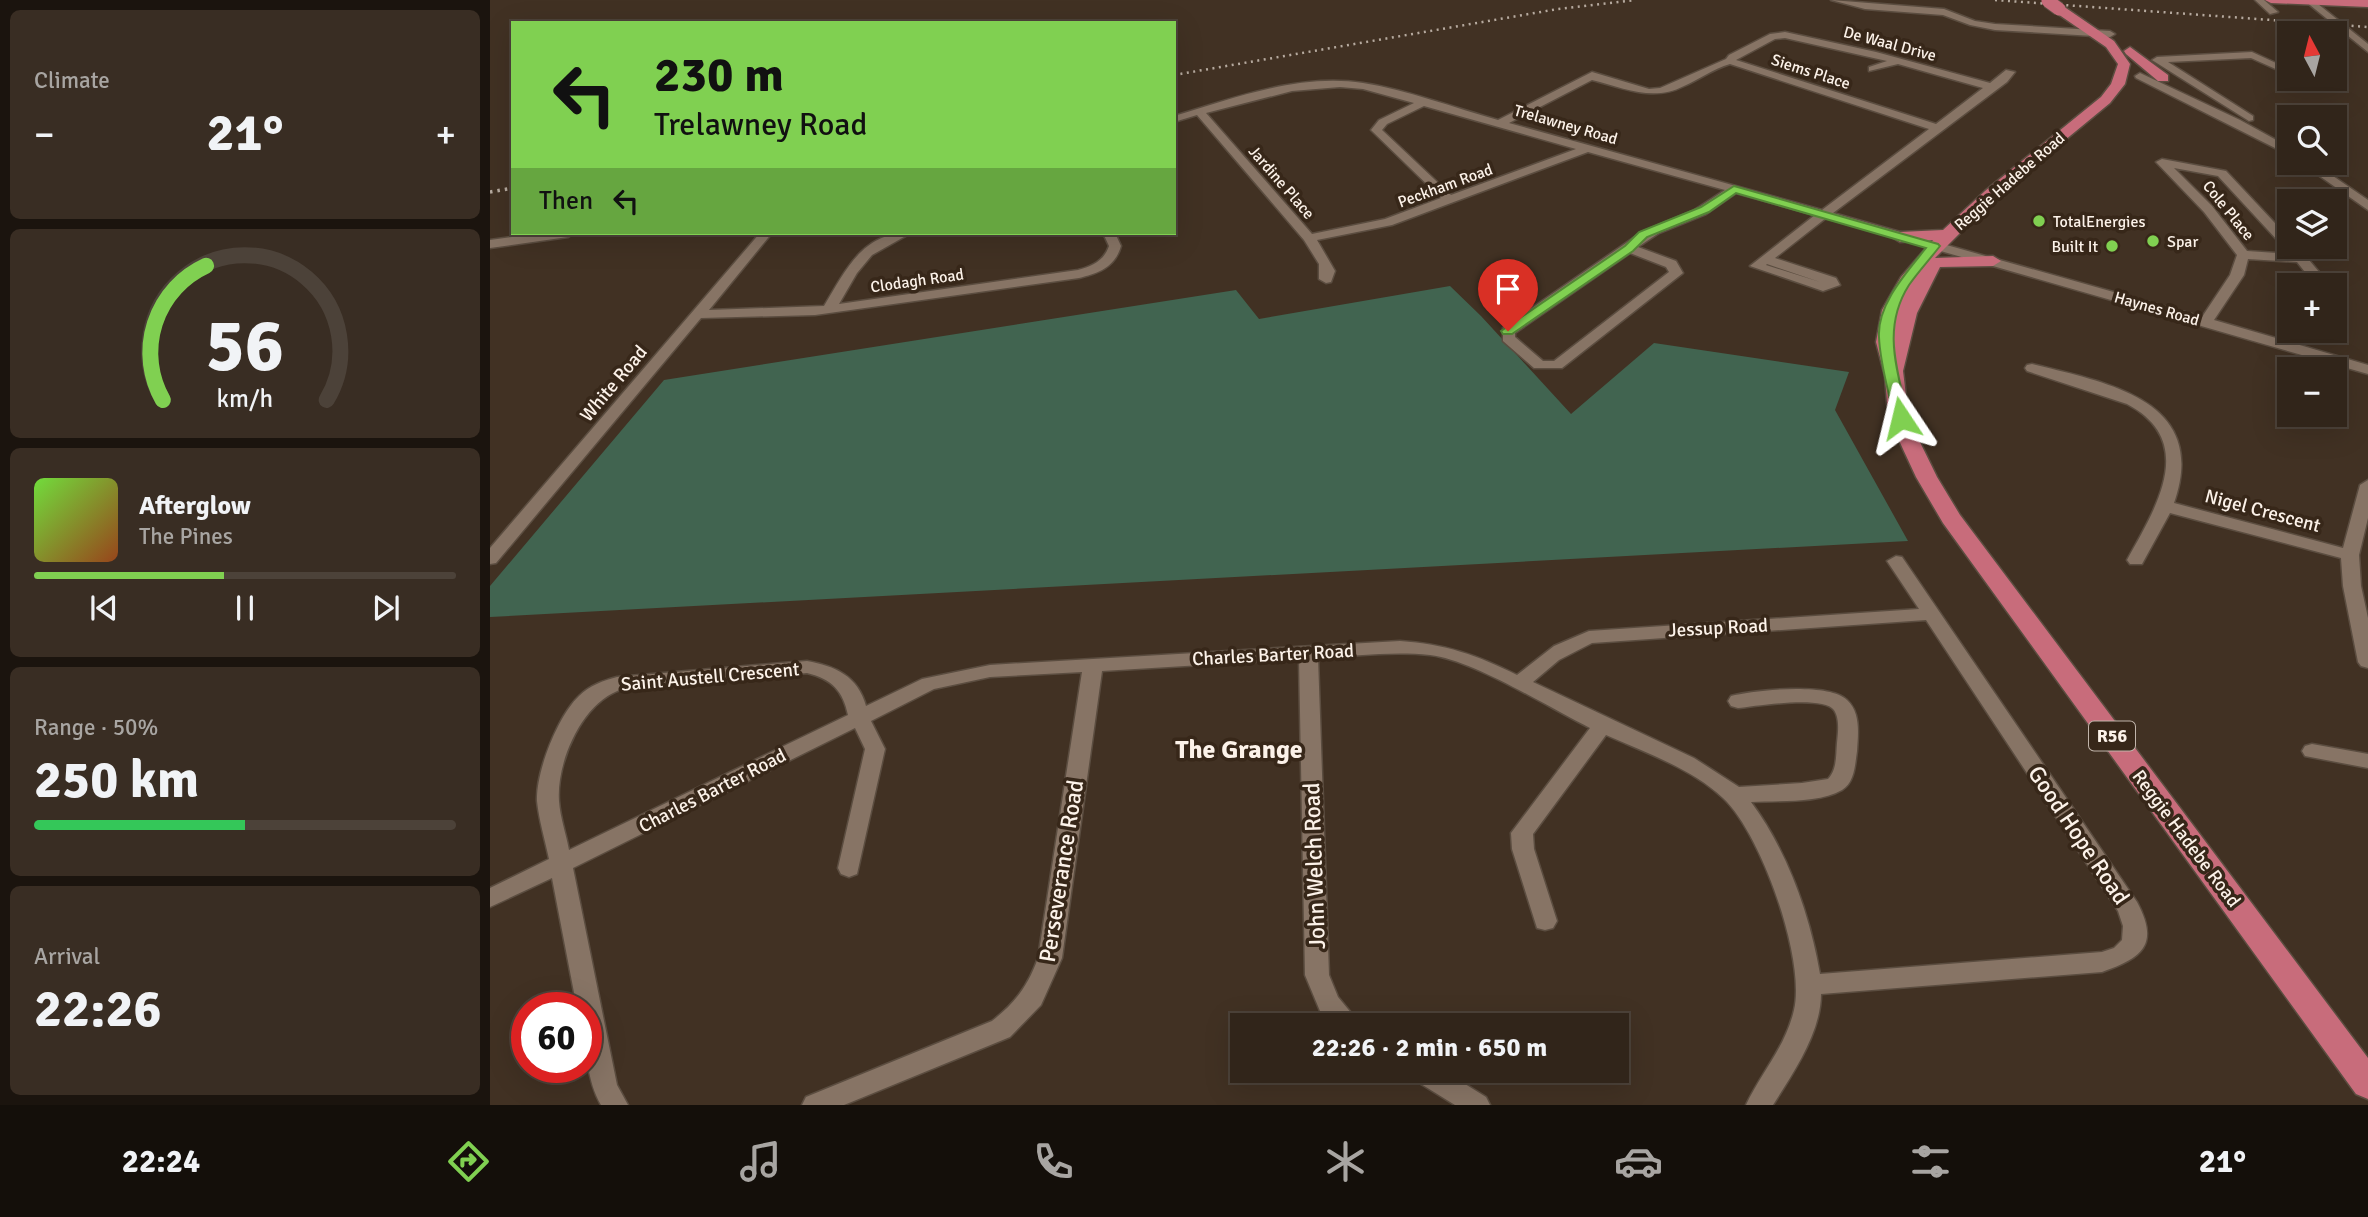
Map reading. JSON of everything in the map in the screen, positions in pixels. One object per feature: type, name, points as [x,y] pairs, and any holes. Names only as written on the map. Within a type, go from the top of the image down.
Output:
[{"type":"main road","points":[[2048,0],[2062,4],[2130,51],[2164,82]]},
{"type":"main road","points":[[2272,6],[2309,1],[2368,3]]},
{"type":"main road","points":[[2103,34],[2123,61],[2127,81]]},
{"type":"main road","points":[[2127,81],[2130,51]]},
{"type":"main road","points":[[2127,81],[2164,82]]},
{"type":"main road","name":"Reggie Hadebe Road","points":[[2127,81],[1940,249],[1908,313],[1894,372],[1896,403],[1912,452],[1951,519],[2368,1084]]},
{"type":"main road","points":[[1900,237],[1940,249],[1961,260],[1993,261]]},
{"type":"street","points":[[1835,0],[1865,6],[1944,12],[1973,23],[1995,27],[2103,34]]},
{"type":"street","points":[[2259,0],[2272,6]]},
{"type":"street","points":[[2309,1],[2368,49]]},
{"type":"street","name":"Siems Place","points":[[1780,35],[1750,47],[1732,57],[1730,61],[1937,128]]},
{"type":"street","name":"De Waal Drive","points":[[1780,35],[1897,61],[1991,87]]},
{"type":"street","points":[[2236,122],[2249,118],[2157,60],[2248,54],[2277,66]]},
{"type":"street","points":[[1500,123],[1594,76],[1649,92],[1659,92],[1675,88],[1719,63],[1730,61]]},
{"type":"street","points":[[1873,69],[1897,61]]},
{"type":"street","points":[[1916,82],[1937,72]]},
{"type":"street","points":[[1765,259],[1831,281],[1833,285],[1822,288],[1757,267],[1765,259],[1823,214],[2011,72]]},
{"type":"street","points":[[2164,82],[2277,145]]},
{"type":"street","name":"Trelawney Road","points":[[1176,119],[1266,93],[1318,84],[1364,86],[1900,237]]},
{"type":"street","points":[[1424,102],[1383,122],[1376,130],[1450,200]]},
{"type":"street","name":"Jardine Place","points":[[1200,112],[1309,238],[1326,264],[1326,279]]},
{"type":"street","name":"Peckham Road","points":[[1309,238],[1388,222],[1588,148]]},
{"type":"street","name":"Cole Place","points":[[2206,322],[2237,275],[2244,255],[2208,209],[2162,162],[2222,173],[2277,232]]},
{"type":"street","points":[[2326,175],[2368,206]]},
{"type":"street","points":[[2340,184],[2368,189]]},
{"type":"street","points":[[1629,248],[1671,264],[1676,273],[1556,365],[1539,365],[1508,338],[1508,331],[1656,228],[1696,214],[1734,189]]},
{"type":"street","points":[[490,244],[554,235]]},
{"type":"street","name":"White Road","points":[[490,559],[764,235]]},
{"type":"street","points":[[829,309],[869,248],[895,235]]},
{"type":"street","name":"Clodagh Road","points":[[695,314],[829,309],[1079,274],[1100,267],[1110,258],[1115,246],[1110,235]]},
{"type":"street","points":[[2244,255],[2277,257]]},
{"type":"street","points":[[2303,259],[2313,273]]},
{"type":"street","name":"Haynes Road","points":[[1993,261],[2368,370]]},
{"type":"street","points":[[2032,368],[2135,403],[2159,418],[2170,436],[2174,456],[2165,506],[2136,560]]},
{"type":"street","points":[[2368,485],[2350,555],[2352,586],[2368,662]]},
{"type":"street","name":"Nigel Crescent","points":[[2165,506],[2350,555]]},
{"type":"street","name":"Good Hope Road","points":[[1811,985],[2102,962],[2122,955],[2134,944],[2135,926],[2129,908],[1896,561]]},
{"type":"street","name":"Jessup Road","points":[[1520,683],[1545,659],[1567,644],[1589,637],[1930,614]]},
{"type":"street","name":"Charles Barter Road","points":[[490,898],[929,684],[959,676],[1093,665],[1400,647],[1433,649],[1468,659],[1689,765],[1734,795],[1752,819],[1766,845],[1790,906],[1811,985],[1804,1021],[1795,1044],[1759,1105]]},
{"type":"street","name":"John Welch Road","points":[[1308,653],[1317,975],[1326,1001],[1335,1013]]},
{"type":"street","name":"Perseverance Road","points":[[815,1105],[1001,1029],[1019,1015],[1037,994],[1050,958],[1093,665]]},
{"type":"street","name":"Saint Austell Crescent","points":[[615,1105],[606,1088],[548,800],[549,780],[574,717],[584,702],[598,690],[610,685],[650,678],[807,667],[829,671],[846,683],[856,701],[859,718],[870,733],[875,757],[849,868]]},
{"type":"street","points":[[1734,795],[1810,790],[1835,785],[1843,776],[1848,734],[1848,720],[1842,706],[1829,698],[1818,696],[1738,701]]},
{"type":"street","points":[[1545,921],[1523,849],[1522,833],[1603,725]]},
{"type":"street","points":[[2312,751],[2368,761]]},
{"type":"street","points":[[1441,1083],[1477,1105]]},
{"type":"green space","points":[[1450,286],[1571,414],[1654,343],[1849,372],[1835,410],[1908,541],[490,617],[490,586],[664,380],[1236,290],[1259,319]]},
{"type":"railway","points":[[1176,75],[1558,9],[1635,0]]},
{"type":"railway","points":[[1995,0],[2368,27]]},
{"type":"railway","points":[[490,192],[511,188]]},
{"type":"place","name":"TotalEnergies","points":[[2039,221]]},
{"type":"place","name":"Spar","points":[[2153,241]]},
{"type":"place","name":"Built It","points":[[2112,246]]},
{"type":"district","name":"The Grange","points":[[1239,749]]},
{"type":"route","points":[[1508,331],[1629,248],[1643,235],[1705,210],[1734,189],[1934,246],[1915,267],[1903,286],[1891,311],[1885,335],[1901,418]]}]
